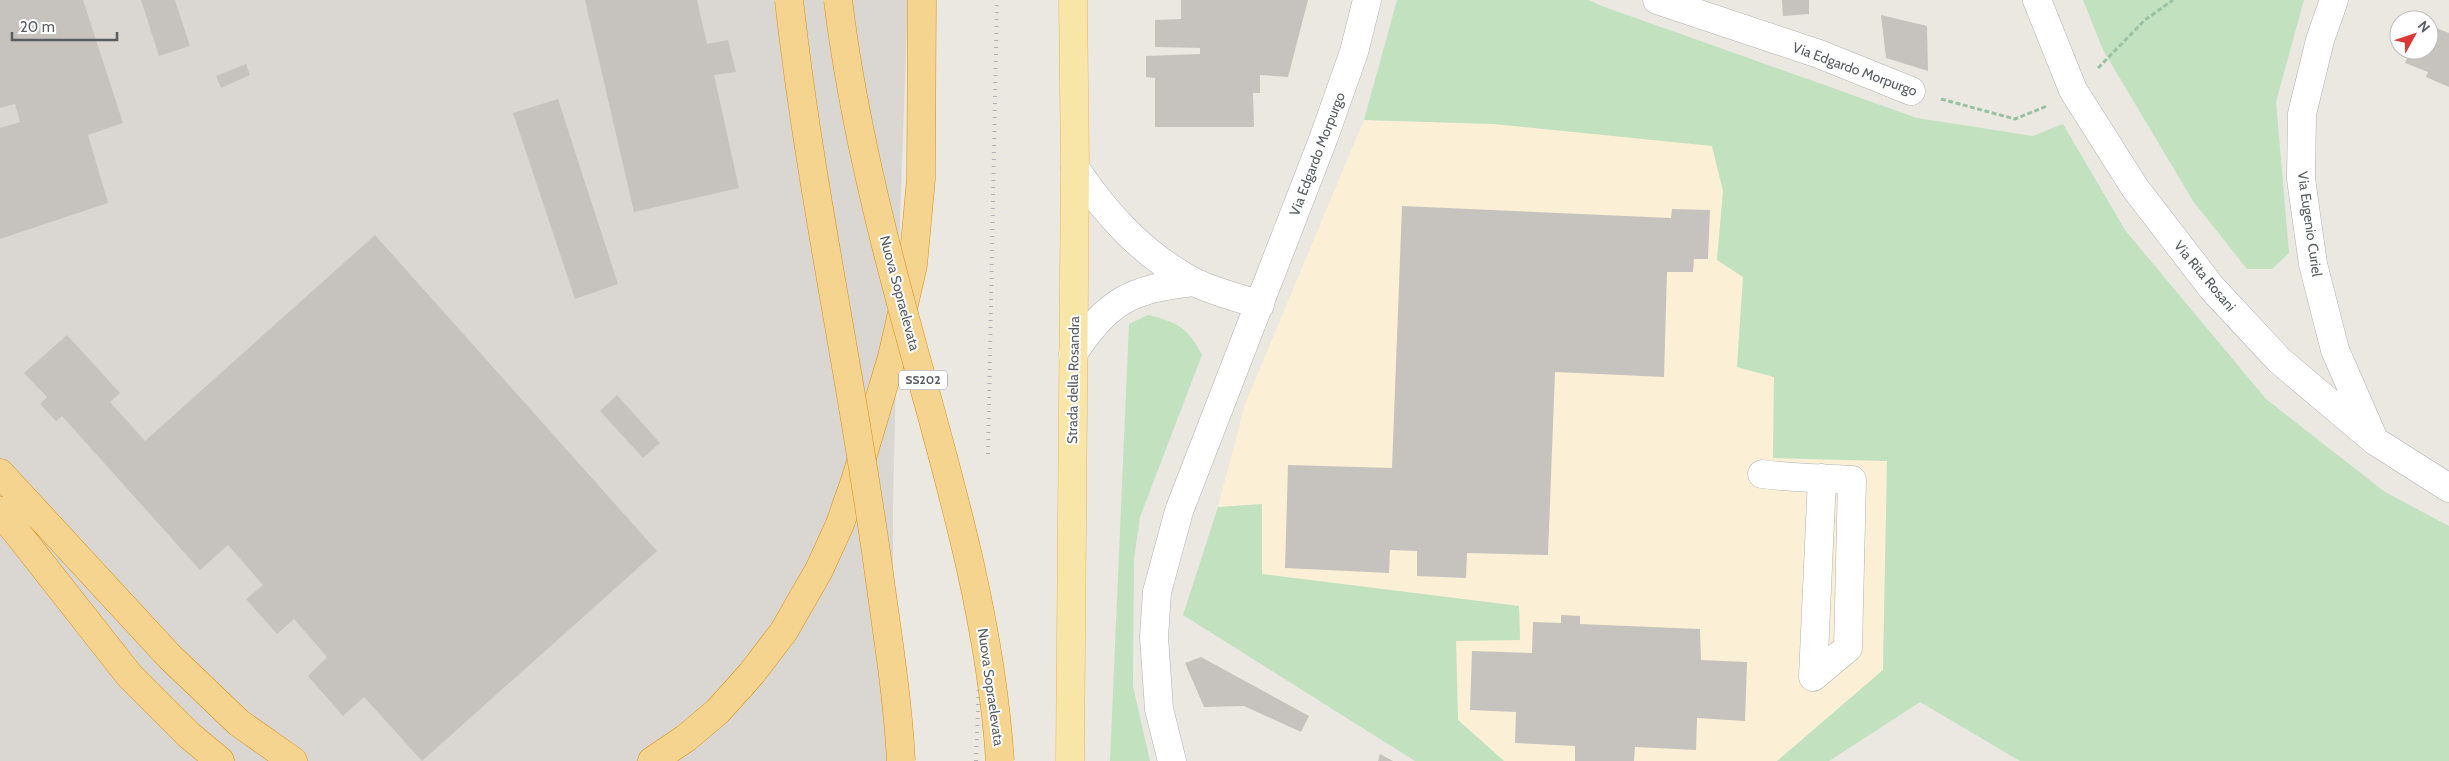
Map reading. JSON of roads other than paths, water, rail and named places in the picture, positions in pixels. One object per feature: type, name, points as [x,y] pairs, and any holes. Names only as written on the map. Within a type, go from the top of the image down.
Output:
[{"type":"highway","points":[[789,0],[818,209],[864,465],[886,624],[901,761]]},
{"type":"highway","name":"Nuova Sopraelevata","points":[[838,0],[874,196],[962,522],[978,596],[998,733],[1000,761]]},
{"type":"highway","points":[[652,761],[686,738],[718,711],[752,673],[784,630],[819,570],[853,487],[892,357],[913,264],[921,179],[922,0]]},
{"type":"highway","points":[[0,473],[169,656],[239,723],[293,761]]},
{"type":"highway","points":[[0,511],[129,675],[190,736],[220,761]]},
{"type":"main road","name":"Strada della Rosandra","points":[[1070,761],[1075,168],[1073,0]]},
{"type":"street","name":"Via Edgardo Morpurgo","points":[[1172,761],[1159,709],[1154,637],[1157,592],[1179,511],[1328,129],[1354,52],[1367,0]]},
{"type":"street","name":"Via Edgardo Morpurgo","points":[[1658,0],[1819,54],[1911,91]]},
{"type":"street","name":"Via Rita Rosani","points":[[2037,0],[2063,96],[2212,288],[2279,360],[2375,441],[2449,488]]},
{"type":"street","name":"Via Eugenio Curiel","points":[[2334,0],[2320,40],[2302,114],[2301,179],[2313,264],[2335,350],[2375,441]]},
{"type":"street","points":[[1075,168],[1096,199],[1115,221],[1162,262],[1193,282],[1260,305]]},
{"type":"street","points":[[1073,354],[1100,317],[1120,300],[1144,290],[1193,282]]},
{"type":"street","points":[[1762,474],[1795,478],[1822,478],[1852,480],[1848,648],[1813,677],[1822,478]]},
{"type":"railway","points":[[988,454],[997,0]]},
{"type":"railway","points":[[976,761],[979,683]]}]
